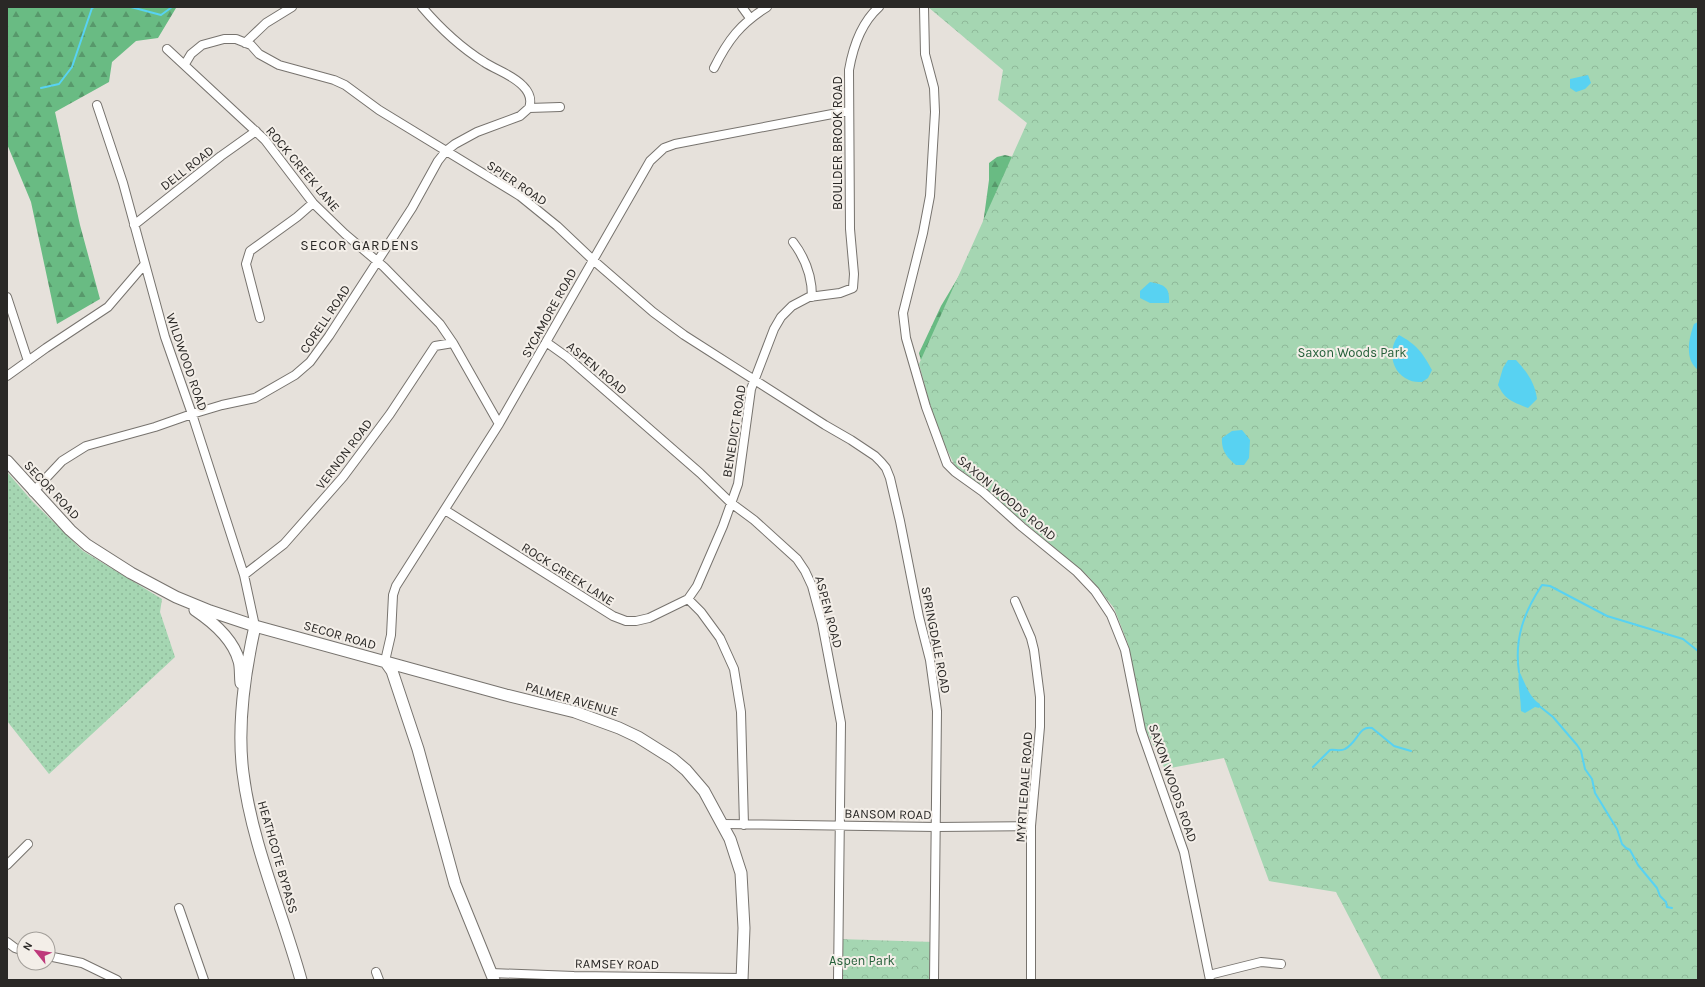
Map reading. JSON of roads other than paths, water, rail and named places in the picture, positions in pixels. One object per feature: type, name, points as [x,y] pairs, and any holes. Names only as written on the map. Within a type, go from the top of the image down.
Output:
[{"type":"main road","name":"SECOR ROAD","points":[[7,461],[33,492],[70,530],[87,545],[131,573],[176,597],[210,611],[255,626],[385,661],[392,671],[418,749],[455,884],[492,976]]},
{"type":"main road","points":[[176,597],[209,620],[233,647],[240,662],[242,715]]},
{"type":"main road","points":[[242,715],[251,644],[255,626]]},
{"type":"main road","name":"PALMER AVENUE","points":[[385,661],[506,695],[575,712],[625,731],[659,749],[686,770],[704,791],[723,824],[730,839],[741,873],[744,928],[742,979]]},
{"type":"main road","name":"HEATHCOTE BYPASS","points":[[242,715],[243,773],[252,826],[302,980]]},
{"type":"street","points":[[185,64],[191,54],[202,45],[224,39],[236,39],[245,43],[266,23],[292,7]]},
{"type":"street","points":[[422,7],[460,46],[524,86],[531,99],[529,108]]},
{"type":"street","points":[[742,7],[750,18]]},
{"type":"street","points":[[714,68],[729,40],[750,18],[767,7]]},
{"type":"street","name":"BOULDER BROOK ROAD","points":[[853,288],[854,274],[850,229],[848,111],[849,70],[852,53],[866,22],[879,7]]},
{"type":"street","name":"SAXON WOODS ROAD","points":[[924,7],[925,54],[934,88],[935,112],[930,196],[923,233],[903,312],[906,338],[926,407],[947,464],[955,472],[983,492],[1022,527],[1077,572],[1095,591],[1111,615],[1125,650],[1141,730],[1184,852],[1209,978]]},
{"type":"street","name":"SPIER ROAD","points":[[245,43],[251,45],[258,54],[279,65],[334,80],[345,85],[379,110],[520,196],[557,226],[593,260],[653,312],[684,335],[754,380]]},
{"type":"street","name":"ROCK CREEK LANE","points":[[167,49],[256,131],[277,155],[313,203],[427,309],[440,324],[453,343],[500,424]]},
{"type":"street","name":"WILDWOOD ROAD","points":[[98,105],[123,183],[144,265],[165,336],[244,574],[255,626]]},
{"type":"street","name":"CORELL ROAD","points":[[33,492],[62,461],[86,446],[155,427],[222,405],[255,398],[295,375],[310,362],[412,208],[438,161],[446,151],[454,144],[477,132],[520,116],[529,108],[560,106]]},
{"type":"street","name":"SYCAMORE ROAD","points":[[385,661],[391,635],[393,595],[396,586],[500,424],[650,161],[664,148],[691,141],[848,111]]},
{"type":"street","name":"DELL ROAD","points":[[134,225],[221,156],[256,131]]},
{"type":"street","points":[[260,318],[246,264],[250,251],[297,217],[313,203]]},
{"type":"street","points":[[793,242],[801,252],[809,273],[812,297]]},
{"type":"street","points":[[7,376],[108,307],[144,265]]},
{"type":"street","name":"BENEDICT ROAD","points":[[688,599],[697,586],[723,526],[731,503],[740,472],[748,409],[754,380],[765,349],[781,317],[792,306],[812,297],[840,293],[853,288]]},
{"type":"street","points":[[7,297],[28,361]]},
{"type":"street","name":"ASPEN ROAD","points":[[546,342],[567,357],[688,463],[731,503],[754,520],[797,559],[812,586],[822,624],[841,723],[842,743],[839,826],[838,980]]},
{"type":"street","name":"VERNON ROAD","points":[[244,574],[284,544],[339,482],[390,414],[435,346],[453,343]]},
{"type":"street","name":"SPRINGDALE ROAD","points":[[754,380],[876,456],[886,468],[900,521],[930,660],[937,711],[934,980]]},
{"type":"street","name":"ROCK CREEK LANE","points":[[445,510],[613,616],[626,621],[636,622],[649,618],[688,599]]},
{"type":"street","points":[[688,599],[702,612],[720,638],[734,669],[741,712],[744,825],[723,824]]},
{"type":"street","name":"MYRTLEDALE ROAD","points":[[1015,601],[1031,638],[1040,697],[1040,727],[1031,826],[1031,980]]},
{"type":"street","name":"BANSOM ROAD","points":[[744,825],[936,827],[1031,826]]},
{"type":"street","points":[[7,865],[28,844]]},
{"type":"street","points":[[179,908],[204,980]]},
{"type":"street","points":[[7,942],[16,948]]},
{"type":"street","points":[[56,958],[82,963],[118,980]]},
{"type":"street","points":[[1209,978],[1261,962],[1281,964]]},
{"type":"street","points":[[376,972],[379,980]]},
{"type":"street","name":"RAMSEY ROAD","points":[[492,976],[742,979]]},
{"type":"water","points":[[1588,75],[1591,83],[1585,89],[1576,92],[1570,88],[1570,79]]},
{"type":"water","points":[[1150,282],[1159,284],[1166,288],[1169,293],[1169,303],[1150,303],[1140,298],[1140,291]]},
{"type":"water","points":[[1698,322],[1698,370],[1689,354],[1689,342],[1694,324]]},
{"type":"water","points":[[1399,335],[1410,342],[1418,350],[1432,370],[1428,378],[1422,382],[1412,381],[1403,377],[1395,366],[1392,354],[1395,341]]},
{"type":"water","points":[[1508,360],[1516,360],[1527,373],[1532,383],[1537,399],[1528,408],[1507,397],[1498,385],[1503,368]]},
{"type":"water","points":[[1242,430],[1250,440],[1249,458],[1244,465],[1236,465],[1225,453],[1222,446],[1222,438],[1232,431]]},
{"type":"water","points":[[1519,671],[1532,697],[1540,704],[1539,708],[1535,707],[1525,713],[1521,711],[1518,681]]},
{"type":"waterway","points":[[41,88],[59,84],[72,67],[92,8],[94,7]]},
{"type":"waterway","points":[[131,7],[161,15],[172,7]]},
{"type":"waterway","points":[[1519,672],[1519,637],[1525,616],[1542,585],[1550,586],[1607,616],[1683,639],[1698,651]]},
{"type":"waterway","points":[[1538,705],[1553,717],[1581,751],[1585,769],[1592,779],[1595,793],[1617,829],[1622,844],[1630,850],[1638,865],[1657,888],[1660,896],[1666,902],[1667,907],[1672,908]]},
{"type":"waterway","points":[[1313,767],[1330,750],[1345,749],[1353,742],[1361,731],[1368,728],[1372,728],[1394,746],[1411,751]]},
{"type":"district","name":"SECOR GARDENS","points":[[360,245]]},
{"type":"park label","name":"Saxon Woods Park","points":[[1352,352]]},
{"type":"park label","name":"Aspen Park","points":[[862,960]]}]
